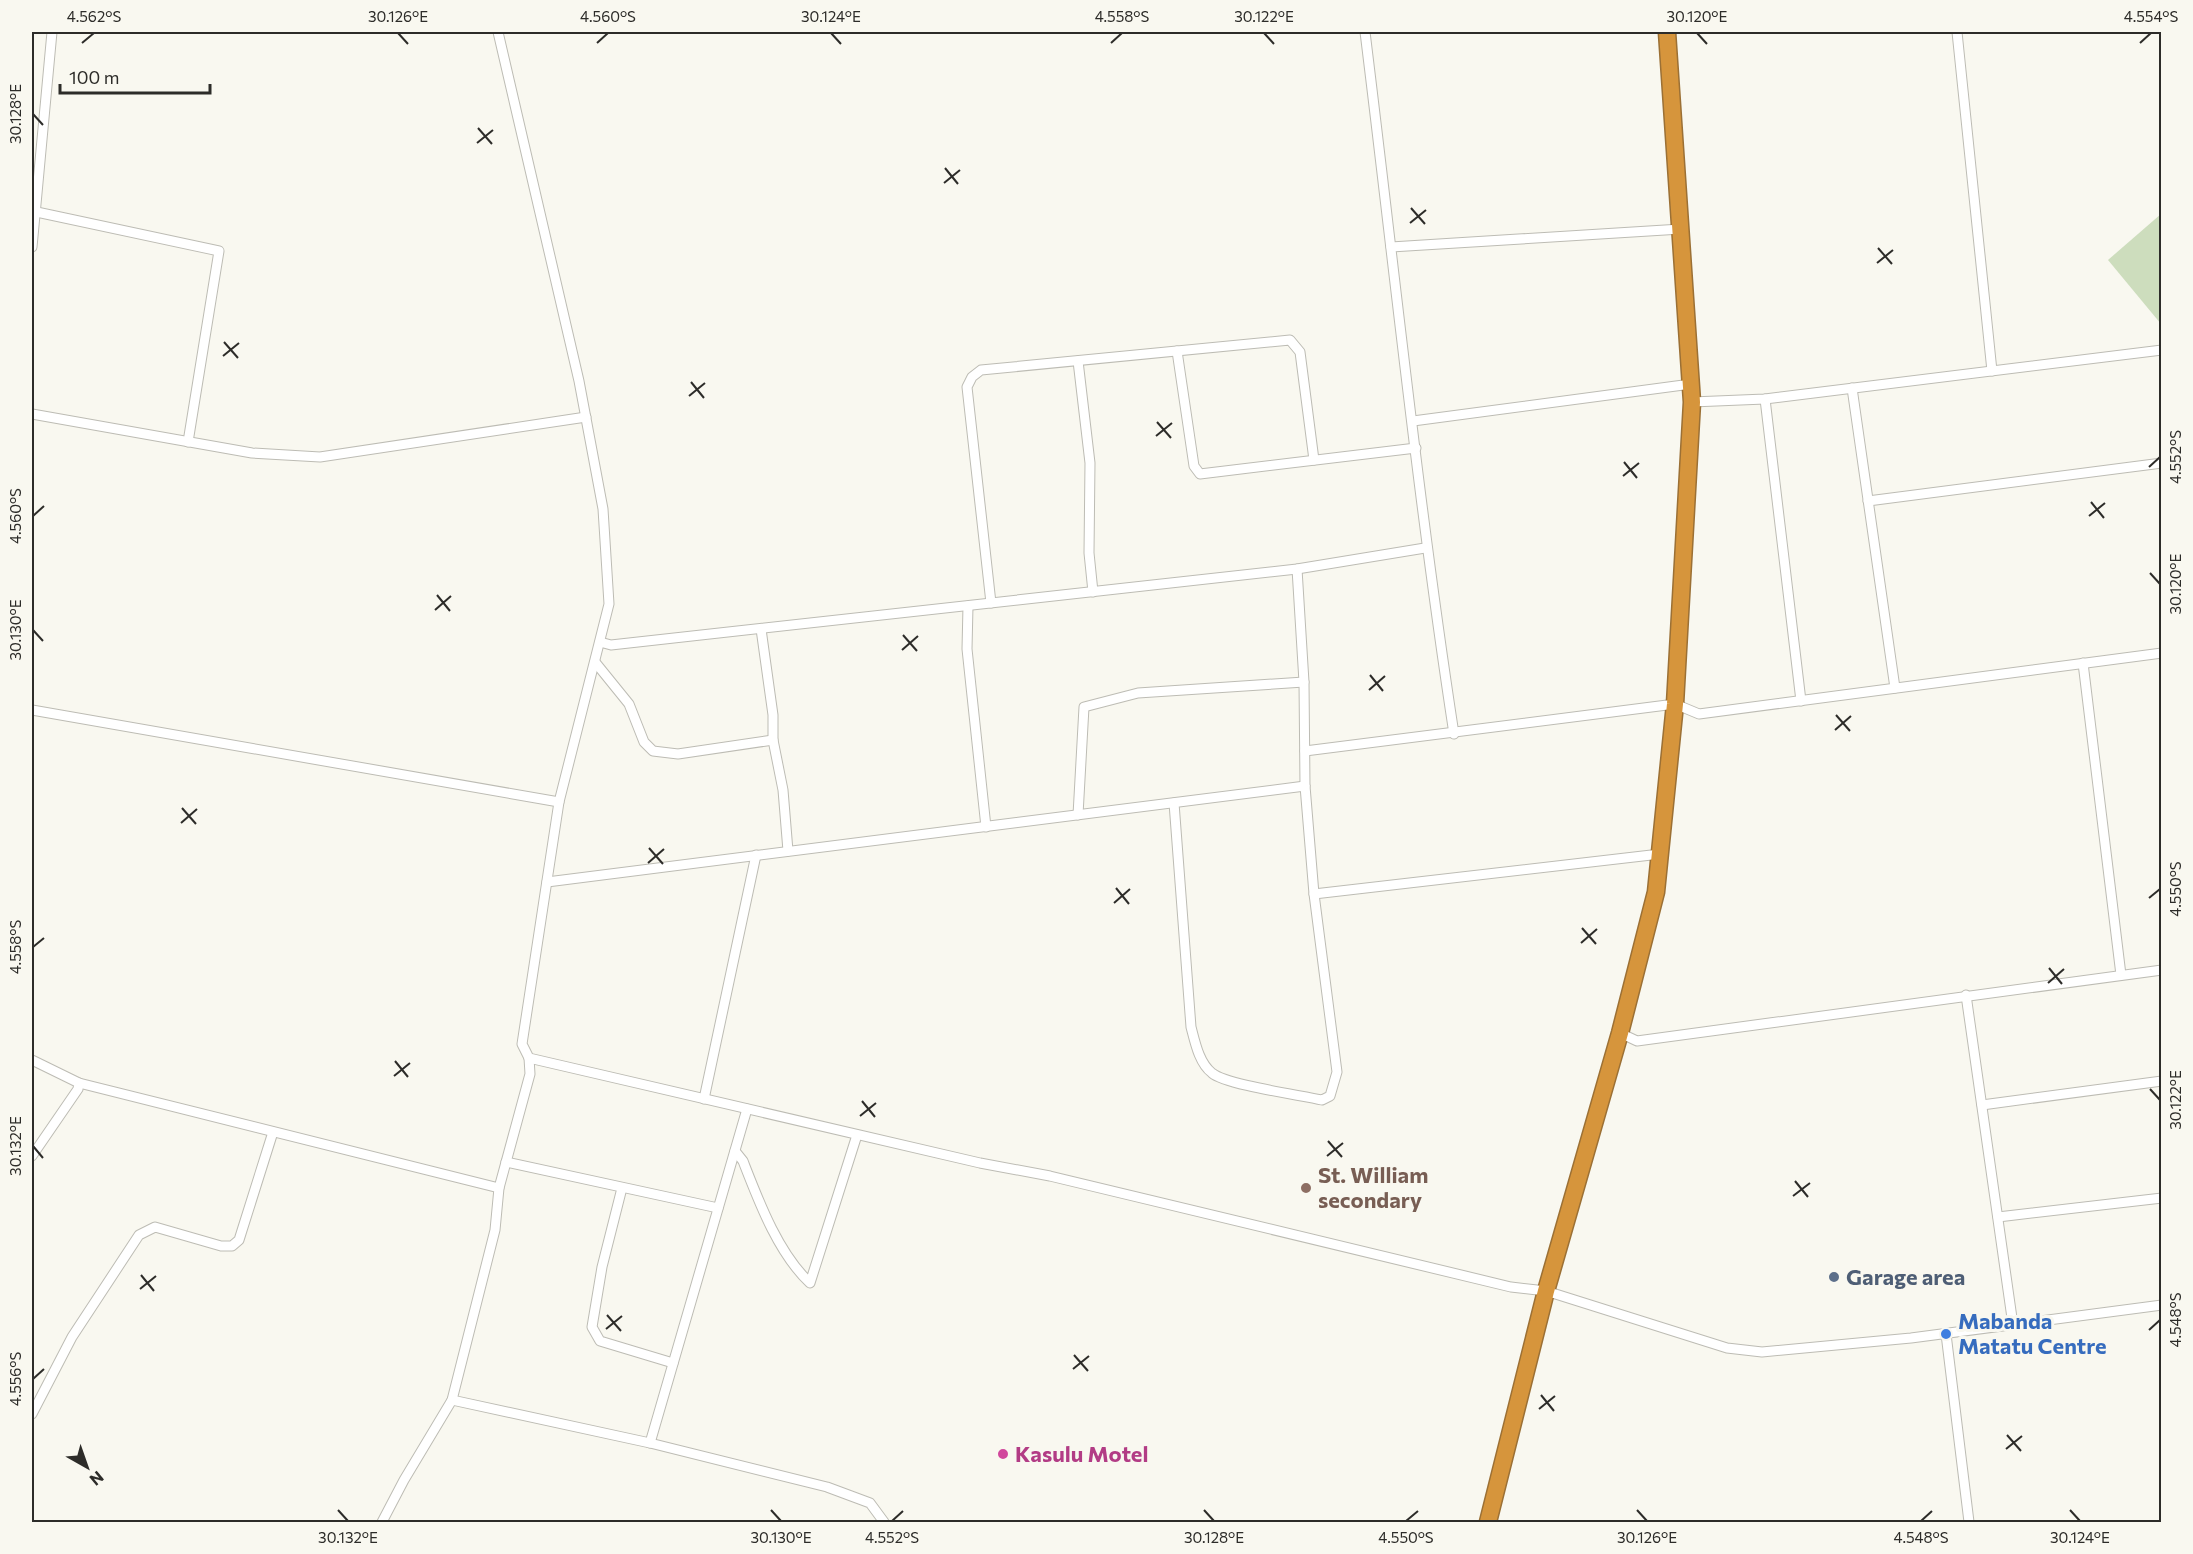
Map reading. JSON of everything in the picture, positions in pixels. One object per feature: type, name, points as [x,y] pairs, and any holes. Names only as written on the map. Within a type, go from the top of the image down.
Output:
[{"type":"highway","points":[[1488,1522],[1546,1291],[1620,1033],[1656,892],[1675,704],[1692,402],[1667,32]]},
{"type":"street","points":[[32,247],[52,32]]},
{"type":"street","points":[[382,1522],[404,1480],[452,1400],[495,1230],[499,1188],[530,1074],[529,1058],[522,1044],[559,802],[609,604],[603,509],[586,417],[498,32]]},
{"type":"street","points":[[1365,32],[1413,421],[1425,548],[1454,734]]},
{"type":"street","points":[[1957,32],[1992,371]]},
{"type":"street","points":[[34,211],[219,251],[188,442]]},
{"type":"street","points":[[1391,247],[1682,229]]},
{"type":"street","points":[[991,603],[967,387],[972,377],[981,370],[1290,340],[1295,343],[1300,352],[1314,460]]},
{"type":"street","points":[[1692,402],[1765,399],[2162,350]]},
{"type":"street","points":[[1177,351],[1194,466],[1200,474],[1416,448]]},
{"type":"street","points":[[1078,361],[1090,463],[1089,553],[1093,592]]},
{"type":"street","points":[[1413,421],[1691,384]]},
{"type":"street","points":[[1852,388],[1895,688]]},
{"type":"street","points":[[1765,399],[1802,700]]},
{"type":"street","points":[[32,414],[252,453],[320,457],[586,417]]},
{"type":"street","points":[[1869,501],[2162,464]]},
{"type":"street","points":[[600,642],[612,645],[1297,569],[1425,548]]},
{"type":"street","points":[[1174,803],[1191,1027],[1200,1056],[1212,1074],[1228,1080],[1322,1100],[1330,1096],[1337,1072],[1314,894],[1305,786],[1304,682],[1297,569]]},
{"type":"street","points":[[968,606],[967,649],[986,827]]},
{"type":"street","points":[[761,629],[773,715],[773,740],[783,790],[788,851]]},
{"type":"street","points":[[1305,751],[1454,734],[1675,704],[1699,714],[2162,653]]},
{"type":"street","points":[[595,662],[629,704],[644,742],[653,751],[678,753],[773,740]]},
{"type":"street","points":[[2083,663],[2121,975]]},
{"type":"street","points":[[1078,815],[1084,708],[1138,693],[1304,682]]},
{"type":"street","points":[[32,710],[559,802]]},
{"type":"street","points":[[547,882],[1305,786]]},
{"type":"street","points":[[1314,894],[1660,854]]},
{"type":"street","points":[[704,1099],[756,855]]},
{"type":"street","points":[[1620,1033],[1637,1041],[2162,970]]},
{"type":"street","points":[[1966,995],[2013,1325]]},
{"type":"street","points":[[529,1058],[980,1163],[1050,1176],[1511,1287],[1546,1291],[1739,1350],[1762,1352],[1946,1334],[2162,1305]]},
{"type":"street","points":[[32,1060],[79,1083],[499,1188]]},
{"type":"street","points":[[1982,1106],[2162,1081]]},
{"type":"street","points":[[32,1156],[78,1089],[79,1083]]},
{"type":"street","points":[[650,1443],[747,1109]]},
{"type":"street","points":[[32,1414],[72,1338],[138,1235],[155,1227],[221,1246],[232,1246],[239,1240],[273,1132]]},
{"type":"street","points":[[735,1151],[743,1161],[777,1235],[797,1270],[810,1283],[857,1135]]},
{"type":"street","points":[[506,1162],[718,1208]]},
{"type":"street","points":[[622,1188],[602,1267],[592,1327],[600,1341],[673,1363]]},
{"type":"street","points":[[1998,1217],[2162,1198]]},
{"type":"street","points":[[1946,1334],[1969,1522]]},
{"type":"street","points":[[452,1400],[650,1443],[827,1487],[870,1503],[884,1522]]},
{"type":"green space","points":[[2161,214],[2161,324],[2108,260]]},
{"type":"place","name":"St. William secondary","points":[[1306,1188]]},
{"type":"place","name":"Garage area","points":[[1834,1277]]},
{"type":"place","name":"Mabanda Matatu Centre","points":[[1946,1334]]},
{"type":"place","name":"Kasulu Motel","points":[[1003,1454]]}]
